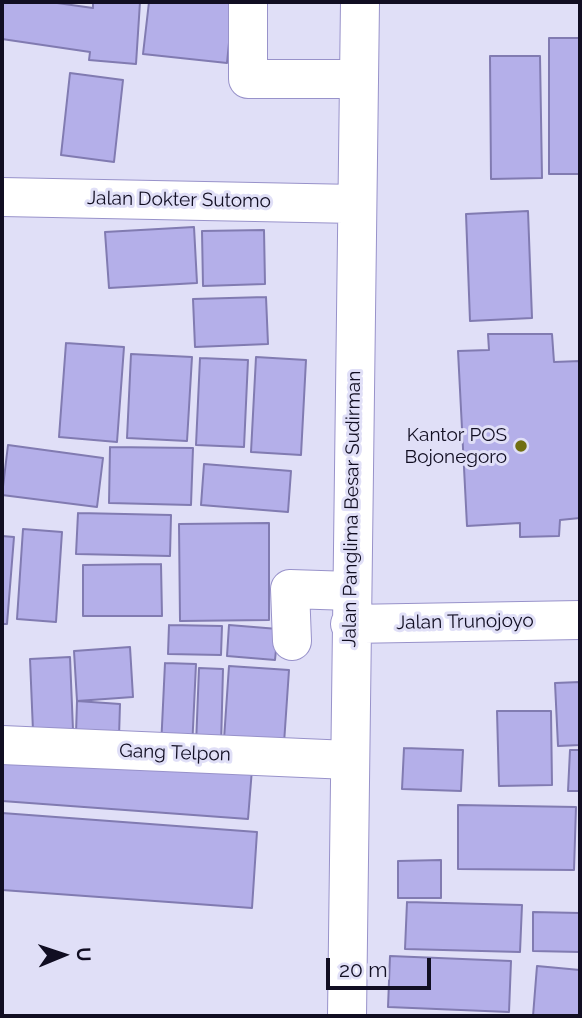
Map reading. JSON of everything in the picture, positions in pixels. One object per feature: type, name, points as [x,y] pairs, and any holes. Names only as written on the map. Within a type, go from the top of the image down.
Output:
[{"type":"main road","points":[[248,2],[248,79],[359,79]]},
{"type":"main road","name":"Jalan Panglima Besar Sudirman","points":[[346,1016],[360,2]]},
{"type":"main road","name":"Jalan Dokter Sutomo","points":[[2,197],[356,204]]},
{"type":"main road","name":"Jalan Trunojoyo","points":[[292,641],[290,589],[351,607],[580,620]]},
{"type":"main road","name":"Gang Telpon","points":[[2,745],[349,760]]},
{"type":"building","points":[[2,2],[50,2],[93,8],[93,2],[140,2],[136,64],[89,60],[90,52],[2,39]]},
{"type":"building","points":[[149,2],[233,2],[227,63],[143,54]]},
{"type":"building","points":[[549,38],[580,38],[580,174],[549,174]]},
{"type":"building","points":[[490,56],[540,56],[542,178],[491,179]]},
{"type":"building","points":[[70,73],[123,80],[114,162],[61,155]]},
{"type":"building","points":[[528,211],[532,318],[470,321],[466,214]]},
{"type":"building","points":[[194,227],[197,283],[109,288],[105,232]]},
{"type":"building","points":[[264,230],[265,284],[203,286],[202,231]]},
{"type":"building","points":[[266,297],[268,344],[195,347],[193,299]]},
{"type":"building","name":"Kantor POS Bojonegoro","points":[[488,334],[552,334],[554,362],[580,361],[580,518],[560,520],[559,536],[520,537],[520,523],[467,526],[458,351],[489,350]]},
{"type":"building","points":[[66,343],[124,347],[117,442],[59,437]]},
{"type":"building","points":[[131,354],[192,357],[187,441],[127,438]]},
{"type":"building","points":[[256,357],[306,360],[301,455],[251,452]]},
{"type":"building","points":[[200,358],[248,360],[244,447],[196,445]]},
{"type":"building","points":[[8,445],[103,458],[97,507],[2,495]]},
{"type":"building","points":[[110,447],[193,448],[191,505],[109,503]]},
{"type":"building","points":[[204,464],[291,471],[288,512],[201,505]]},
{"type":"building","points":[[78,513],[171,515],[170,556],[76,554]]},
{"type":"building","points":[[269,523],[269,620],[180,621],[179,524]]},
{"type":"building","points":[[23,529],[62,532],[56,622],[17,619]]},
{"type":"building","points":[[2,536],[14,537],[7,624],[2,624]]},
{"type":"building","points":[[161,564],[162,616],[83,616],[83,565]]},
{"type":"building","points":[[169,625],[222,626],[221,655],[168,654]]},
{"type":"building","points":[[229,625],[278,629],[275,660],[227,656]]},
{"type":"building","points":[[130,647],[133,697],[77,701],[74,651]]},
{"type":"building","points":[[70,657],[73,730],[33,731],[30,659]]},
{"type":"building","points":[[165,663],[196,664],[192,749],[161,747]]},
{"type":"building","points":[[229,666],[289,670],[283,758],[223,754]]},
{"type":"building","points":[[199,668],[223,669],[221,746],[196,745]]},
{"type":"building","points":[[580,682],[580,745],[558,746],[555,683]]},
{"type":"building","points":[[77,701],[120,704],[119,737],[76,734]]},
{"type":"building","points":[[497,711],[551,711],[552,785],[499,786]]},
{"type":"building","points":[[404,748],[463,750],[461,791],[402,789]]},
{"type":"building","points":[[2,750],[252,769],[248,819],[2,801]]},
{"type":"building","points":[[570,750],[580,750],[580,791],[568,791]]},
{"type":"building","points":[[458,805],[576,807],[574,870],[458,869]]},
{"type":"building","points":[[2,813],[257,832],[252,908],[2,890]]},
{"type":"building","points":[[441,860],[441,898],[398,898],[398,861]]},
{"type":"building","points":[[407,902],[522,905],[520,952],[405,949]]},
{"type":"building","points":[[533,912],[580,913],[580,952],[533,951]]},
{"type":"building","points":[[390,956],[511,961],[509,1012],[388,1007]]},
{"type":"building","points":[[537,966],[580,970],[580,1016],[533,1016]]},
{"type":"place","name":"Kantor POS Bojonegoro","points":[[521,446]]}]
